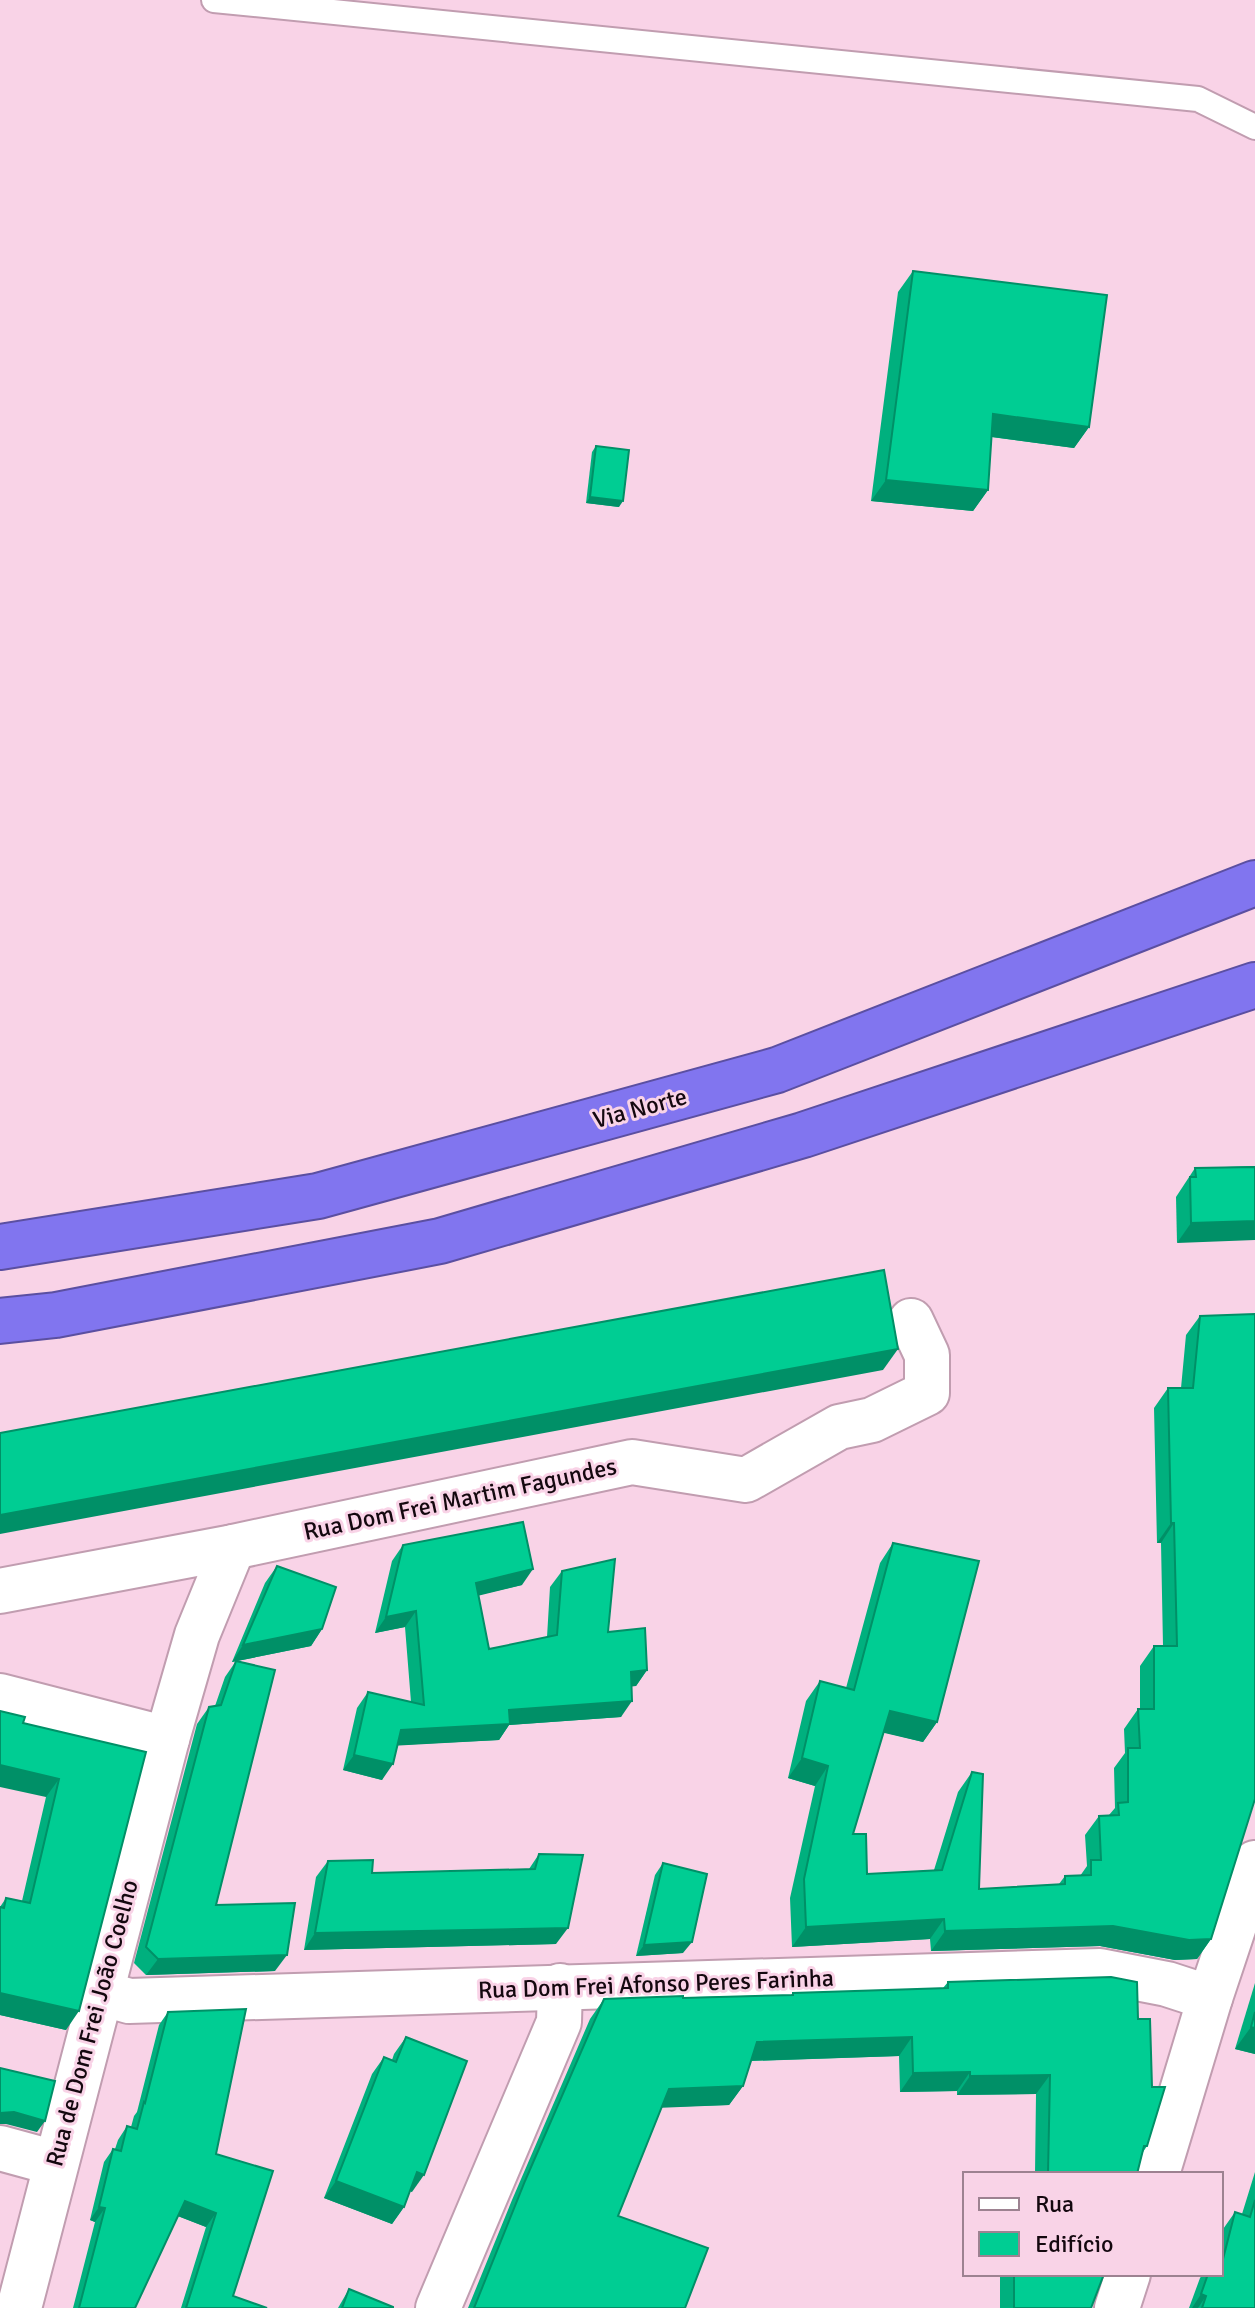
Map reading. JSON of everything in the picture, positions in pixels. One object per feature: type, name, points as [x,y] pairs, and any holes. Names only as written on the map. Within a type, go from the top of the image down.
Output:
[{"type":"highway","name":"Via Norte","points":[[0,1247],[318,1196],[777,1070],[1255,883]]},
{"type":"highway","points":[[0,1321],[56,1315],[440,1241],[803,1135],[1255,985]]},
{"type":"street","name":"Rua Dom Frei Martim Fagundes","points":[[0,1591],[233,1547],[632,1462],[746,1480],[839,1427],[872,1420],[927,1393],[927,1355],[911,1321]]},
{"type":"street","points":[[0,1696],[167,1739],[197,1635],[233,1547]]},
{"type":"street","name":"Rua de Dom Frei João Coelho","points":[[19,2308],[167,1739]]},
{"type":"street","points":[[1158,2172],[1255,1863]]},
{"type":"street","name":"Rua Dom Frei Afonso Peres Farinha","points":[[101,1993],[129,2001],[1100,1971],[1167,1984],[1210,1998]]},
{"type":"street","points":[[438,2308],[559,2022],[560,1986]]},
{"type":"street","points":[[0,2148],[55,2163]]},
{"type":"street","points":[[1117,2308],[1127,2276]]},
{"type":"lane","points":[[214,0],[1198,99],[1255,127]]},
{"type":"building","points":[[913,271],[1107,295],[1089,427],[993,414],[988,490],[886,480]]},
{"type":"building","points":[[596,446],[629,450],[623,501],[590,497]]},
{"type":"building","points":[[1255,1167],[1255,1221],[1191,1223],[1190,1177],[1196,1177],[1195,1168]]},
{"type":"building","points":[[884,1270],[898,1349],[0,1515],[0,1433]]},
{"type":"building","points":[[1255,1314],[1255,1799],[1211,1939],[1189,1940],[1113,1926],[945,1931],[944,1919],[806,1927],[804,1879],[828,1766],[802,1758],[820,1681],[854,1690],[893,1543],[979,1561],[937,1722],[890,1711],[853,1834],[866,1834],[867,1874],[942,1870],[972,1772],[983,1774],[979,1889],[1065,1884],[1065,1876],[1091,1875],[1091,1860],[1101,1860],[1099,1816],[1119,1815],[1118,1803],[1128,1802],[1128,1748],[1140,1748],[1138,1709],[1154,1709],[1154,1646],[1177,1646],[1168,1388],[1193,1388],[1200,1316]]},
{"type":"building","points":[[523,1522],[533,1569],[476,1583],[489,1649],[557,1635],[562,1571],[615,1559],[608,1632],[645,1628],[647,1670],[631,1672],[632,1701],[509,1710],[510,1724],[401,1730],[393,1764],[354,1755],[368,1692],[424,1705],[416,1611],[386,1617],[403,1545]]},
{"type":"building","points":[[277,1566],[336,1587],[322,1629],[243,1645]]},
{"type":"building","points":[[236,1661],[275,1670],[216,1905],[295,1903],[287,1955],[158,1959],[146,1947],[209,1707],[221,1705]]},
{"type":"building","points":[[0,1711],[25,1717],[23,1723],[146,1752],[79,2011],[0,1993],[0,1907],[4,1908],[6,1898],[30,1903],[59,1779],[0,1765]]},
{"type":"building","points":[[539,1854],[583,1855],[568,1928],[315,1933],[328,1861],[373,1860],[372,1873],[535,1869]]},
{"type":"building","points":[[663,1863],[707,1874],[692,1942],[644,1945]]},
{"type":"building","points":[[1111,1977],[1137,1982],[1138,2019],[1150,2019],[1152,2087],[1165,2087],[1138,2172],[1048,2172],[1050,2075],[913,2073],[912,2037],[757,2042],[743,2086],[669,2089],[618,2216],[708,2248],[685,2308],[474,2308],[604,1999],[948,1988],[948,1982]]},
{"type":"building","points":[[246,2009],[216,2154],[273,2171],[233,2296],[267,2308],[186,2308],[216,2213],[185,2201],[135,2308],[79,2308],[105,2208],[99,2207],[113,2149],[121,2151],[127,2126],[137,2129],[168,2012]]},
{"type":"building","points":[[406,2037],[467,2061],[424,2175],[417,2172],[404,2207],[336,2181],[384,2057],[396,2062]]},
{"type":"building","points":[[0,2068],[55,2081],[45,2121],[14,2112],[0,2113]]},
{"type":"building","points":[[1255,2200],[1255,2308],[1202,2308],[1206,2296],[1201,2294],[1207,2276],[1223,2276],[1223,2259],[1235,2212],[1250,2217]]},
{"type":"building","points":[[1014,2276],[1103,2276],[1091,2308],[1014,2308]]},
{"type":"building","points":[[349,2289],[393,2307],[393,2308],[342,2308]]}]
